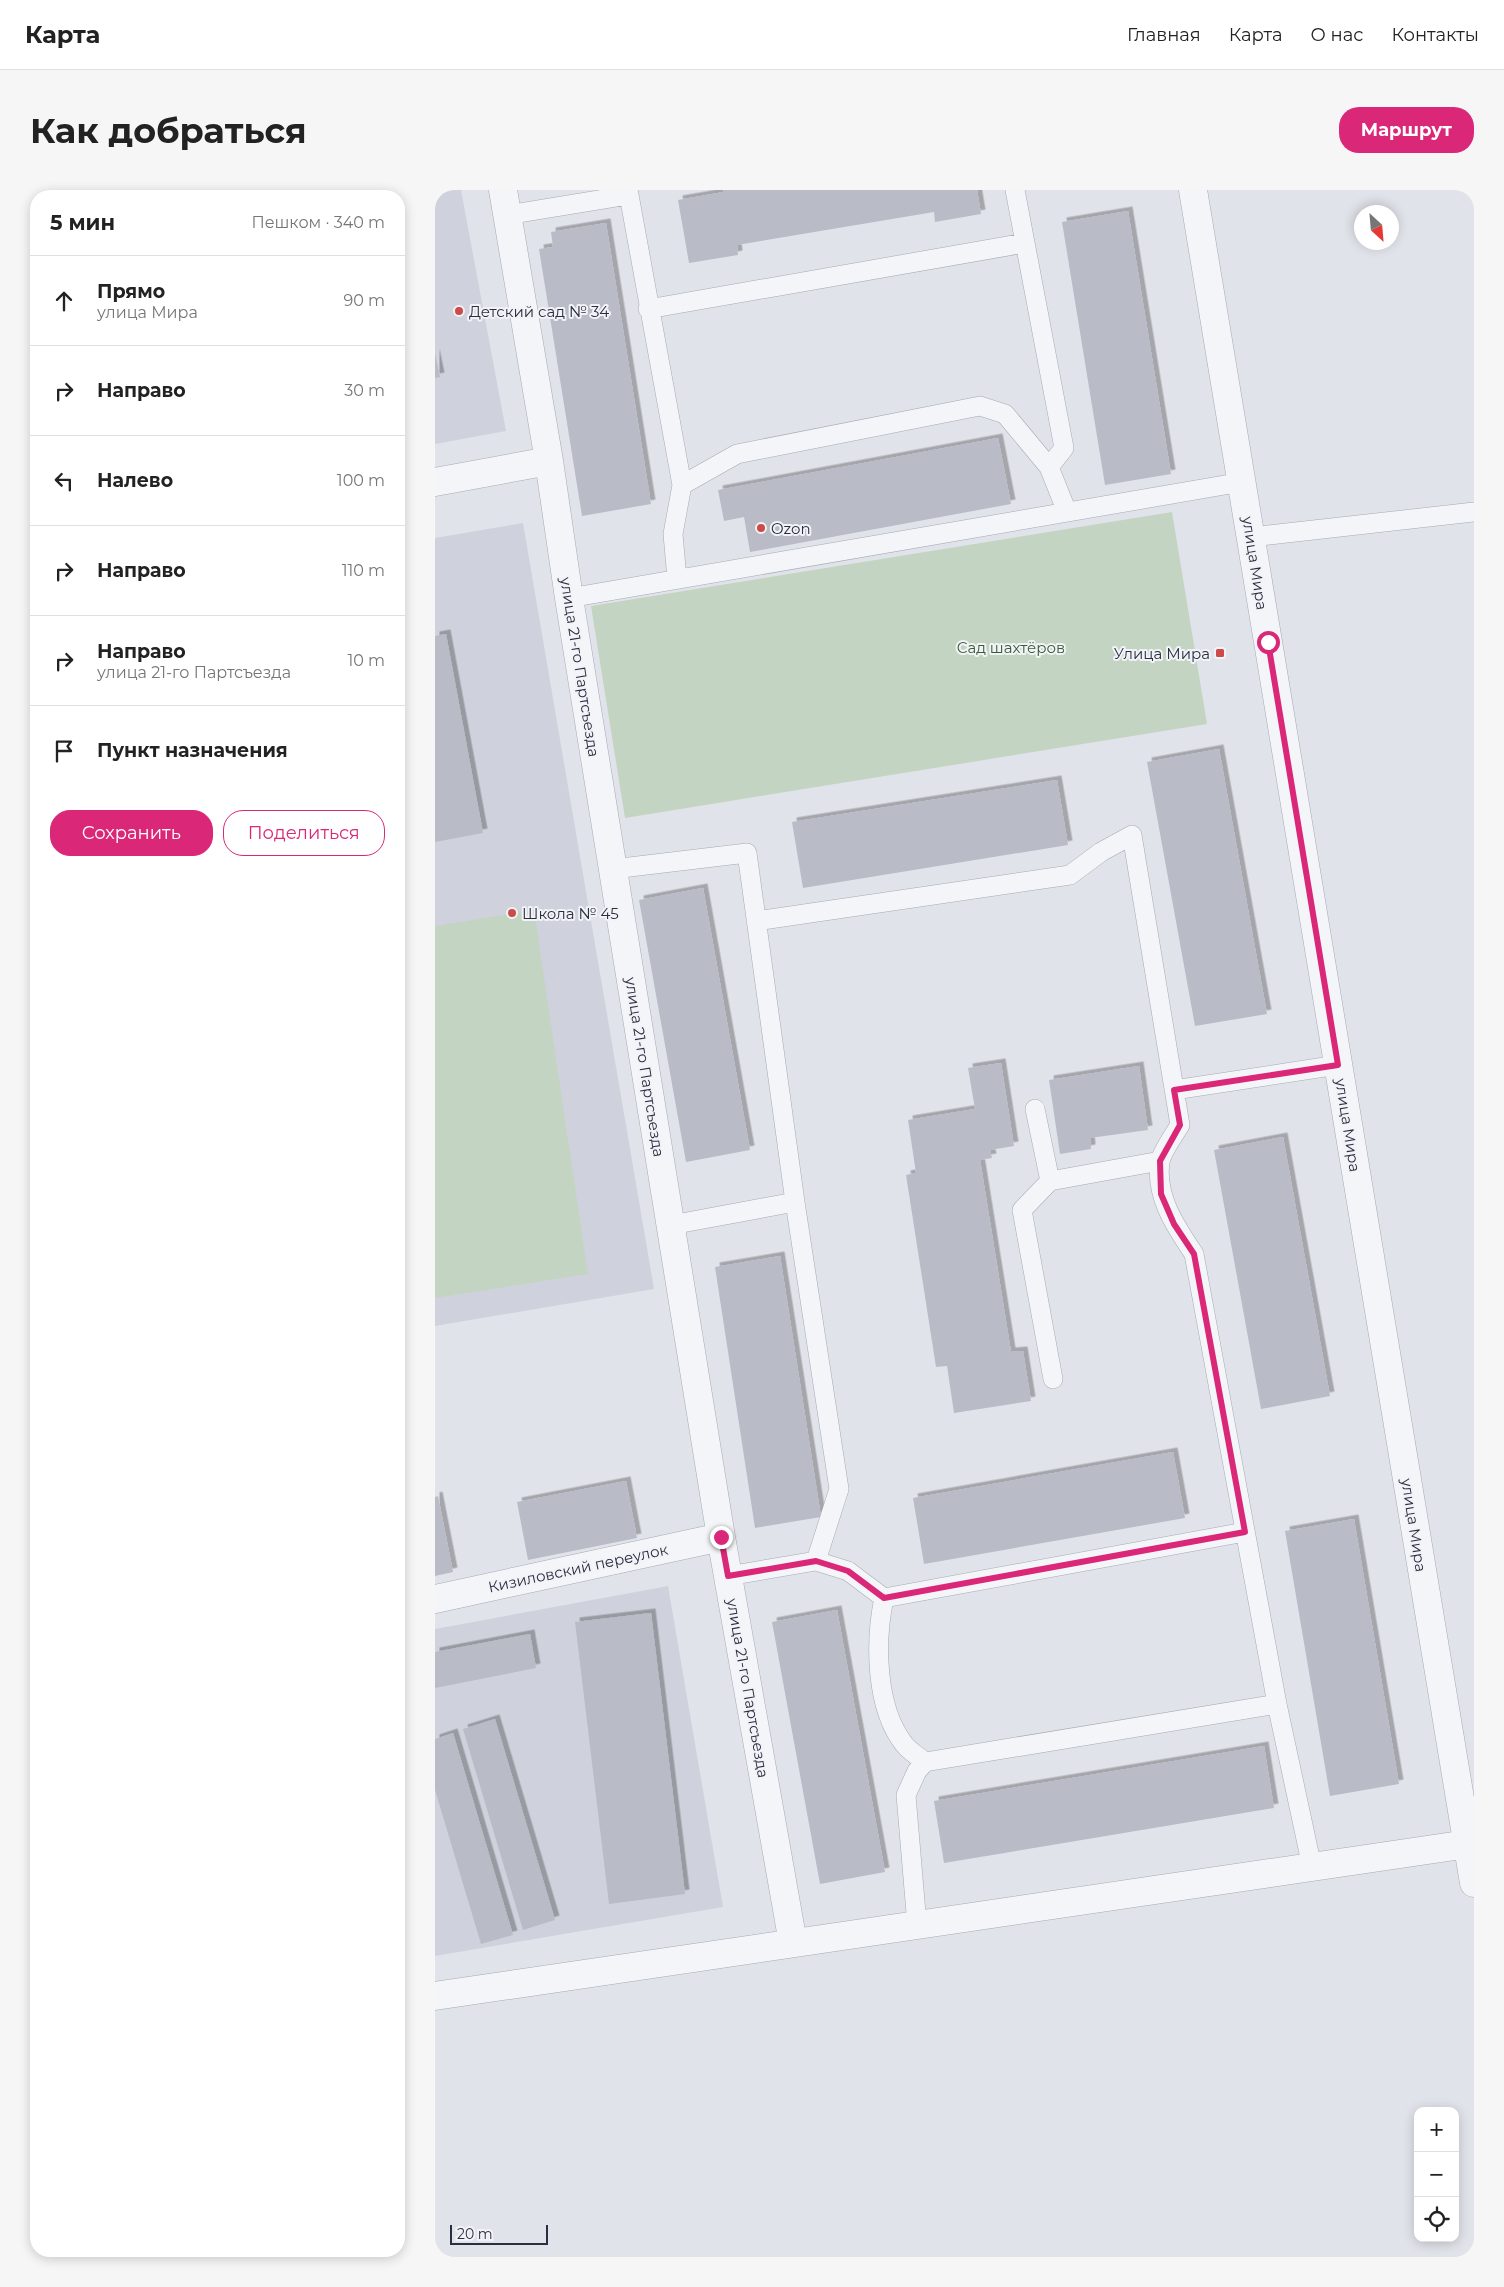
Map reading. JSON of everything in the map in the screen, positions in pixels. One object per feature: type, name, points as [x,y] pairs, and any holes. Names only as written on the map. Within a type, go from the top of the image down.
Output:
[{"type":"street","name":"улица Мира","points":[[1193,190],[1338,1065],[1471,1844],[1474,1883]]},
{"type":"street","name":"улица 21-го Партсъезда","points":[[505,202],[549,461],[569,598],[721,1537],[793,1943]]},
{"type":"street","points":[[435,482],[549,461]]},
{"type":"street","name":"Кизиловский переулок","points":[[435,1599],[721,1537]]},
{"type":"street","points":[[435,1996],[1471,1844]]},
{"type":"lane","points":[[1015,190],[1064,448],[1049,467]]},
{"type":"lane","points":[[505,202],[628,193],[648,310],[682,485],[673,534],[677,579]]},
{"type":"lane","points":[[648,310],[1025,243]]},
{"type":"lane","points":[[682,485],[737,454],[980,406],[1005,414],[1049,467],[1067,512]]},
{"type":"lane","points":[[569,598],[1242,482]]},
{"type":"lane","points":[[1251,537],[1474,512]]},
{"type":"lane","points":[[757,921],[1070,875],[1101,852],[1131,835],[1180,1125],[1160,1161],[1161,1194],[1174,1224],[1194,1254],[1277,1704],[1312,1867]]},
{"type":"lane","points":[[613,869],[747,853],[795,1202],[839,1489],[816,1561]]},
{"type":"lane","points":[[1174,1090],[1338,1065]]},
{"type":"lane","points":[[1035,1109],[1050,1181]]},
{"type":"lane","points":[[1053,1379],[1022,1210],[1050,1181],[1160,1161]]},
{"type":"lane","points":[[671,1224],[795,1202]]},
{"type":"lane","points":[[728,1576],[816,1561],[848,1571],[884,1598],[1245,1532]]},
{"type":"lane","points":[[884,1598],[878,1628],[882,1692],[904,1744],[925,1762]]},
{"type":"lane","points":[[917,1925],[906,1795],[917,1771],[925,1762],[1277,1704]]},
{"type":"shaded area","name":"Детский сад № 34","points":[[435,190],[461,190],[506,431],[435,444]]},
{"type":"shaded area","name":"Школа № 45","points":[[523,523],[654,1289],[435,1326],[435,538]]},
{"type":"shaded area","points":[[668,1586],[723,1907],[435,1956],[435,1629]]},
{"type":"green space","name":"Сад шахтёров","points":[[1172,512],[1207,724],[625,818],[591,606]]},
{"type":"green space","points":[[534,910],[588,1274],[435,1298],[435,926]]},
{"type":"building","points":[[723,190],[977,190],[981,214],[935,222],[934,212],[737,245],[738,255],[689,263],[678,200],[724,192]]},
{"type":"building","points":[[1128,211],[1171,474],[1105,485],[1062,222]]},
{"type":"building","points":[[606,223],[651,504],[582,516],[539,249],[553,247],[551,232]]},
{"type":"building","points":[[435,353],[440,377],[435,378]]},
{"type":"building","points":[[998,438],[1011,504],[750,552],[744,517],[724,521],[718,490]]},
{"type":"building","points":[[446,634],[483,833],[435,842],[435,636]]},
{"type":"building","points":[[1219,749],[1267,1014],[1195,1026],[1147,762]]},
{"type":"building","points":[[1057,780],[1068,845],[803,888],[792,822]]},
{"type":"building","points":[[703,888],[750,1150],[686,1162],[639,900]]},
{"type":"building","points":[[1001,1063],[1014,1146],[990,1150],[992,1158],[980,1160],[1011,1352],[1023,1351],[1031,1401],[954,1413],[947,1366],[936,1367],[906,1175],[916,1173],[908,1120],[975,1109],[968,1068]]},
{"type":"building","points":[[1139,1066],[1148,1130],[1090,1138],[1091,1149],[1060,1154],[1049,1080]]},
{"type":"building","points":[[1283,1137],[1330,1396],[1261,1409],[1214,1150]]},
{"type":"building","points":[[780,1256],[821,1517],[755,1528],[715,1267]]},
{"type":"building","points":[[1173,1452],[1185,1518],[924,1564],[913,1498]]},
{"type":"building","points":[[626,1481],[637,1538],[528,1560],[517,1502]]},
{"type":"building","points":[[438,1496],[453,1572],[435,1576],[435,1497]]},
{"type":"building","points":[[1354,1519],[1399,1784],[1330,1796],[1285,1531]]},
{"type":"building","points":[[837,1610],[885,1872],[820,1884],[772,1622]]},
{"type":"building","points":[[651,1613],[685,1894],[609,1904],[575,1622]]},
{"type":"building","points":[[530,1634],[536,1668],[435,1688],[435,1652]]},
{"type":"building","points":[[495,1719],[555,1920],[523,1930],[463,1729]]},
{"type":"building","points":[[453,1733],[513,1935],[481,1944],[435,1790],[435,1739]]},
{"type":"building","points":[[1264,1746],[1274,1808],[944,1863],[934,1801]]},
{"type":"place","name":"Детский сад № 34","points":[[459,311]]},
{"type":"place","name":"Ozon","points":[[761,528]]},
{"type":"place","name":"Улица Мира","points":[[1220,653]]},
{"type":"place","name":"Школа № 45","points":[[512,913]]},
{"type":"route","points":[[721,1537],[728,1576],[816,1561],[848,1571],[884,1598],[1245,1532],[1194,1254],[1174,1224],[1161,1194],[1160,1161],[1180,1125],[1174,1090],[1338,1065],[1268,642]]}]
